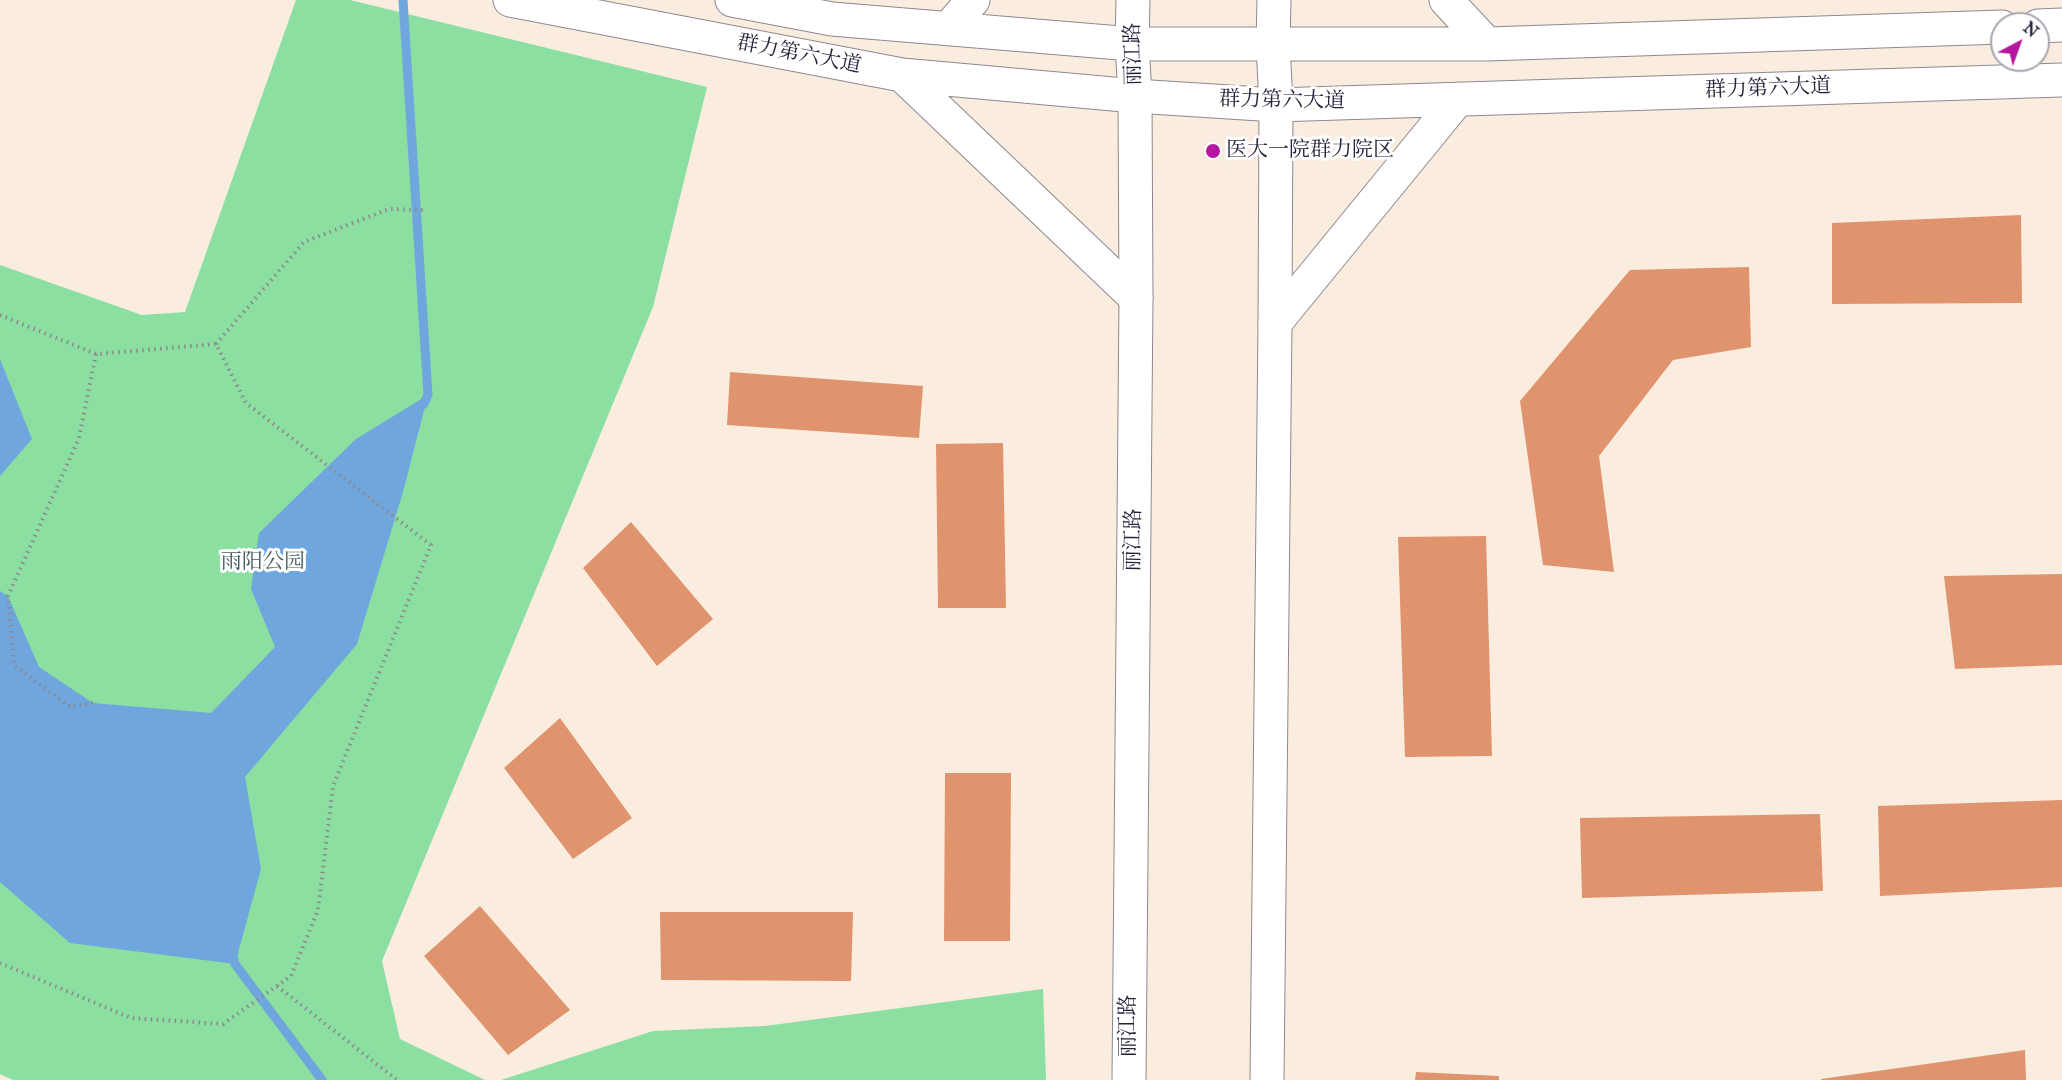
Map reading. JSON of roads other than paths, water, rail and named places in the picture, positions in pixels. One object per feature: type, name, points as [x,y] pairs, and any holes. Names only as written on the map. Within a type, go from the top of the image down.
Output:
[{"type":"main road","name":"群力第六大道","points":[[510,0],[902,75],[1135,96],[1276,105],[2062,80]]},
{"type":"main road","name":"群力第六大道","points":[[732,0],[832,19],[1132,44],[1487,44],[1990,27]]},
{"type":"main road","points":[[949,28],[973,0]]},
{"type":"main road","name":"丽江路","points":[[1129,1064],[1136,298],[1133,0]]},
{"type":"main road","points":[[1267,1080],[1275,323],[1274,0]]},
{"type":"main road","points":[[1446,0],[1487,44]]},
{"type":"main road","points":[[902,75],[1136,298]]},
{"type":"main road","points":[[1275,323],[1458,99]]},
{"type":"water","points":[[0,359],[32,439],[0,476]]},
{"type":"water","points":[[428,395],[403,492],[357,644],[245,777],[261,869],[235,964],[70,943],[0,882],[0,591],[8,596],[39,667],[93,703],[211,713],[275,647],[251,589],[259,533],[356,439]]},
{"type":"waterway","points":[[403,0],[428,395],[424,404]]},
{"type":"waterway","points":[[232,952],[235,964],[322,1080]]},
{"type":"place","name":"医大一院群力院区","points":[[1213,151]]},
{"type":"park label","name":"雨阳公园","points":[[263,563]]}]
